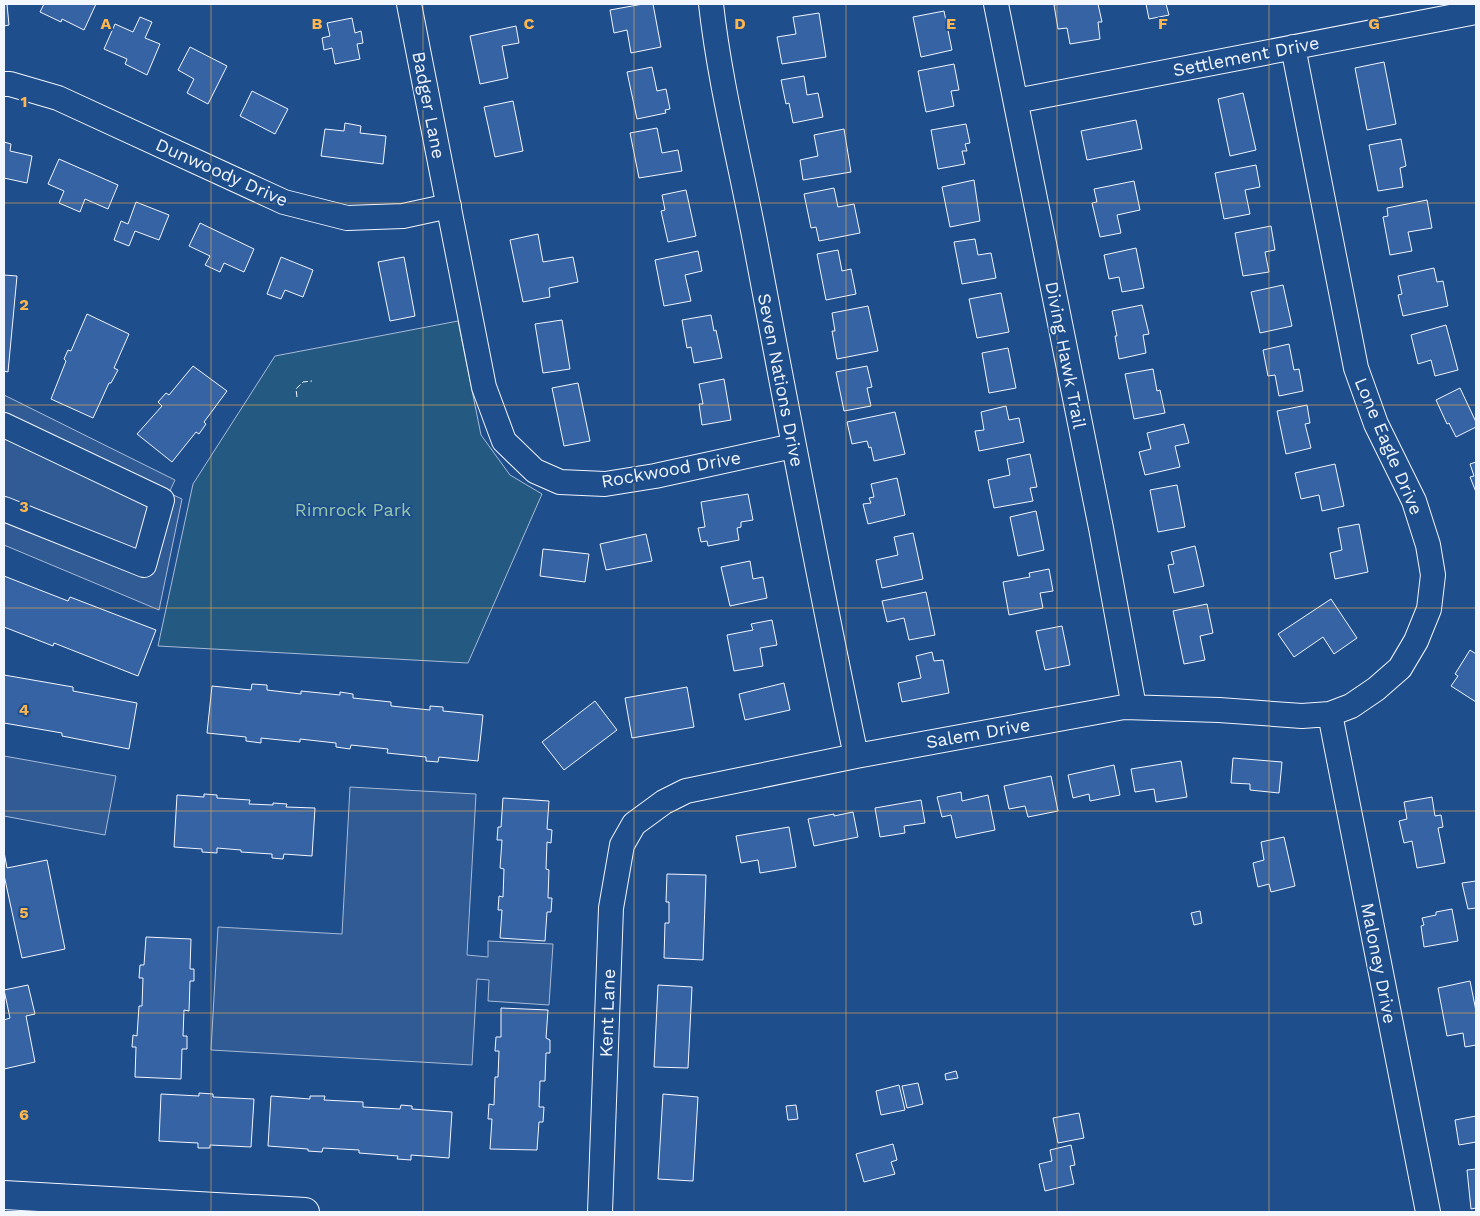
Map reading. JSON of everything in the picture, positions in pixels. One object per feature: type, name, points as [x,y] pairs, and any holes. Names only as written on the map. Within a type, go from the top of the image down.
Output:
[{"type":"main road","points":[[4,1195],[195,1209],[306,1212]]},
{"type":"street","name":"Badger Lane","points":[[408,4],[449,206]]},
{"type":"street","name":"Seven Nations Drive","points":[[711,4],[716,47],[747,194],[793,446],[856,756]]},
{"type":"street","name":"Diving Hawk Trail","points":[[996,4],[1134,707]]},
{"type":"street","name":"Settlement Drive","points":[[1016,101],[1476,12]]},
{"type":"street","name":"Lone Eagle Drive","points":[[1293,47],[1356,368],[1376,424],[1414,501],[1428,545],[1433,576],[1429,609],[1416,641],[1400,668],[1376,689],[1351,706],[1330,714]]},
{"type":"street","name":"Dunwoody Drive","points":[[4,84],[10,84],[58,98],[284,202],[346,218],[403,216],[449,206]]},
{"type":"street","name":"Rockwood Drive","points":[[449,206],[484,387],[504,441],[535,471],[560,482],[605,484],[655,476],[793,446]]},
{"type":"street","points":[[4,425],[162,500],[144,565],[4,509]]},
{"type":"street","name":"Salem Drive","points":[[638,820],[664,802],[686,791],[856,756],[1124,707],[1219,710],[1302,716],[1330,714]]},
{"type":"street","name":"Maloney Drive","points":[[1330,714],[1428,1212]]},
{"type":"street","name":"Kent Lane","points":[[600,1212],[611,908],[622,845],[638,820]]},
{"type":"green space","name":"Rimrock Park","points":[[458,321],[481,435],[510,475],[542,494],[468,663],[158,646],[193,484],[275,356]]},
{"type":"shaded area","points":[[4,395],[175,480],[169,493],[182,499],[159,610],[4,545]]},
{"type":"shaded area","points":[[4,756],[116,776],[105,835],[4,816]]},
{"type":"shaded area","points":[[350,787],[476,794],[467,955],[488,957],[488,941],[553,944],[549,1005],[488,1001],[489,980],[477,979],[472,1065],[211,1050],[218,927],[342,934]]},
{"type":"building","points":[[4,4],[7,4],[9,25],[4,26]]},
{"type":"building","points":[[44,4],[96,4],[84,30],[62,19],[61,22],[40,12]]},
{"type":"building","points":[[653,4],[661,47],[631,53],[627,30],[614,33],[610,10]]},
{"type":"building","points":[[1098,4],[1102,22],[1098,22],[1100,39],[1070,44],[1067,28],[1058,29],[1054,5]]},
{"type":"building","points":[[1146,4],[1166,4],[1169,15],[1149,19]]},
{"type":"building","points":[[944,11],[952,50],[921,57],[913,17]]},
{"type":"building","points":[[819,13],[826,57],[782,64],[777,37],[796,34],[793,17]]},
{"type":"building","points":[[140,17],[152,22],[145,38],[160,44],[147,75],[125,64],[127,59],[104,49],[115,24],[133,32]]},
{"type":"building","points":[[352,18],[355,33],[361,31],[363,43],[357,44],[360,59],[335,64],[332,48],[324,50],[322,38],[330,36],[327,23]]},
{"type":"building","points":[[516,26],[519,43],[502,46],[508,78],[480,84],[470,36]]},
{"type":"building","points":[[190,47],[227,66],[208,104],[187,93],[194,79],[178,70]]},
{"type":"building","points":[[1384,62],[1396,124],[1367,130],[1355,68]]},
{"type":"building","points":[[954,64],[959,90],[951,91],[954,106],[926,112],[918,71]]},
{"type":"building","points":[[652,67],[657,91],[666,89],[670,109],[665,110],[666,113],[637,119],[627,72]]},
{"type":"building","points":[[804,76],[807,95],[818,93],[823,117],[793,123],[789,103],[786,104],[781,80]]},
{"type":"building","points":[[252,91],[288,109],[275,134],[240,116]]},
{"type":"building","points":[[1243,93],[1256,150],[1230,156],[1218,99]]},
{"type":"building","points":[[513,101],[523,151],[495,157],[484,107]]},
{"type":"building","points":[[1136,120],[1142,149],[1087,160],[1081,131]]},
{"type":"building","points":[[345,123],[361,126],[360,133],[386,136],[383,164],[321,156],[325,129],[344,131]]},
{"type":"building","points":[[966,124],[970,143],[965,144],[967,151],[962,151],[965,164],[938,169],[931,130]]},
{"type":"building","points":[[657,128],[662,153],[678,150],[682,171],[639,178],[630,133]]},
{"type":"building","points":[[844,129],[851,172],[803,180],[800,160],[818,156],[814,135]]},
{"type":"building","points":[[1401,139],[1406,166],[1400,168],[1403,187],[1378,191],[1369,145]]},
{"type":"building","points":[[4,142],[11,144],[10,151],[32,156],[27,183],[4,178]]},
{"type":"building","points":[[59,159],[118,185],[108,209],[85,199],[80,212],[59,203],[64,191],[48,184]]},
{"type":"building","points":[[1256,165],[1260,187],[1245,190],[1250,214],[1224,219],[1215,173]]},
{"type":"building","points":[[974,180],[980,221],[950,227],[942,187]]},
{"type":"building","points":[[1134,181],[1140,210],[1117,215],[1121,233],[1100,237],[1092,203],[1097,202],[1094,189]]},
{"type":"building","points":[[834,188],[838,207],[854,204],[860,233],[819,241],[816,227],[811,228],[804,194]]},
{"type":"building","points":[[686,190],[696,236],[668,242],[661,211],[665,210],[662,195]]},
{"type":"building","points":[[1427,200],[1432,228],[1408,232],[1412,251],[1390,255],[1383,217],[1388,216],[1387,208]]},
{"type":"building","points":[[136,202],[169,215],[159,240],[135,231],[129,246],[114,240],[121,221],[128,224]]},
{"type":"building","points":[[200,223],[254,249],[244,272],[224,263],[220,272],[205,265],[210,256],[189,246]]},
{"type":"building","points":[[1271,226],[1275,250],[1265,252],[1269,272],[1243,276],[1235,233]]},
{"type":"building","points":[[538,234],[543,262],[573,257],[578,282],[549,288],[550,297],[523,302],[510,240]]},
{"type":"building","points":[[975,239],[978,255],[991,253],[996,278],[962,284],[954,242]]},
{"type":"building","points":[[1136,248],[1144,288],[1122,292],[1119,277],[1109,279],[1104,255]]},
{"type":"building","points":[[838,250],[842,271],[851,269],[856,294],[826,300],[817,254]]},
{"type":"building","points":[[698,251],[702,271],[685,275],[691,301],[664,306],[655,260]]},
{"type":"building","points":[[281,257],[313,270],[303,297],[285,290],[281,299],[267,294]]},
{"type":"building","points":[[404,257],[415,316],[390,321],[378,262]]},
{"type":"building","points":[[1434,268],[1437,282],[1443,281],[1448,306],[1403,316],[1398,295],[1402,294],[1398,276]]},
{"type":"building","points":[[4,275],[17,276],[8,372],[4,371]]},
{"type":"building","points":[[1283,285],[1292,326],[1260,333],[1251,292]]},
{"type":"building","points":[[1001,293],[1009,332],[977,338],[969,299]]},
{"type":"building","points":[[1142,305],[1149,334],[1143,335],[1146,353],[1119,359],[1112,311]]},
{"type":"building","points":[[868,306],[878,351],[837,359],[832,331],[835,331],[832,313]]},
{"type":"building","points":[[87,314],[129,334],[114,368],[118,370],[111,383],[109,383],[93,418],[51,399],[66,361],[64,359],[68,350],[71,351]]},
{"type":"building","points":[[711,315],[722,358],[694,363],[691,347],[687,348],[682,320]]},
{"type":"building","points":[[562,320],[570,369],[543,373],[535,324]]},
{"type":"building","points":[[1446,325],[1458,370],[1435,376],[1431,360],[1418,364],[1411,335]]},
{"type":"building","points":[[1289,344],[1294,370],[1299,369],[1303,391],[1279,396],[1275,375],[1268,376],[1263,350]]},
{"type":"building","points":[[1008,348],[1016,388],[989,393],[982,353]]},
{"type":"building","points":[[193,366],[227,391],[204,422],[206,424],[199,434],[196,432],[172,462],[137,434],[162,406],[158,402],[166,393],[169,395]]},
{"type":"building","points":[[867,366],[872,387],[867,388],[871,406],[844,411],[836,372]]},
{"type":"building","points":[[1153,369],[1157,391],[1160,390],[1165,413],[1134,419],[1125,374]]},
{"type":"building","points":[[724,379],[731,420],[702,425],[699,404],[703,404],[699,384]]},
{"type":"building","points":[[578,383],[590,441],[564,446],[552,388]]},
{"type":"building","points":[[1460,388],[1476,422],[1476,427],[1456,437],[1449,423],[1447,424],[1436,400]]},
{"type":"building","points":[[1307,405],[1310,423],[1305,424],[1311,448],[1286,454],[1277,411]]},
{"type":"building","points":[[1006,406],[1009,420],[1019,418],[1024,442],[979,451],[975,431],[984,430],[981,412]]},
{"type":"building","points":[[895,412],[905,454],[874,461],[871,447],[869,448],[867,441],[852,444],[847,422]]},
{"type":"building","points":[[1184,424],[1189,443],[1175,446],[1180,467],[1145,475],[1139,452],[1151,449],[1147,433]]},
{"type":"building","points":[[1030,454],[1037,487],[1030,488],[1033,501],[994,508],[988,480],[1010,475],[1007,459]]},
{"type":"building","points":[[1476,462],[1476,492],[1470,477],[1474,476],[1470,464]]},
{"type":"building","points":[[1335,464],[1344,506],[1322,511],[1319,495],[1301,499],[1295,473]]},
{"type":"building","points":[[897,478],[905,515],[868,524],[863,504],[871,503],[869,498],[874,497],[871,484]]},
{"type":"building","points":[[1177,485],[1185,527],[1158,532],[1150,490]]},
{"type":"building","points":[[748,494],[753,520],[741,522],[741,527],[737,528],[739,540],[708,546],[707,541],[701,542],[698,528],[705,527],[701,502]]},
{"type":"building","points":[[1036,511],[1044,550],[1018,556],[1010,517]]},
{"type":"building","points":[[1359,524],[1368,572],[1335,579],[1330,553],[1342,550],[1338,528]]},
{"type":"building","points":[[913,533],[923,579],[882,588],[876,560],[898,555],[894,537]]},
{"type":"building","points":[[646,534],[652,561],[606,570],[600,544]]},
{"type":"building","points":[[1195,546],[1204,586],[1174,593],[1168,565],[1174,564],[1171,552]]},
{"type":"building","points":[[543,549],[589,554],[585,582],[540,576]]},
{"type":"building","points":[[750,561],[753,579],[763,577],[767,598],[730,606],[721,567]]},
{"type":"building","points":[[1049,569],[1053,591],[1040,593],[1043,608],[1009,615],[1003,582],[1030,577],[1029,573]]},
{"type":"building","points":[[4,576],[68,601],[70,597],[156,630],[138,676],[54,643],[53,646],[4,627]]},
{"type":"building","points":[[926,592],[935,635],[909,640],[904,618],[887,622],[882,601]]},
{"type":"building","points":[[1331,599],[1357,638],[1334,654],[1323,637],[1294,657],[1278,634]]},
{"type":"building","points":[[1207,604],[1213,633],[1200,636],[1205,660],[1184,664],[1173,611]]},
{"type":"building","points":[[772,620],[777,645],[760,648],[763,666],[734,671],[727,635],[753,630],[751,624]]},
{"type":"building","points":[[1062,626],[1070,665],[1045,670],[1036,631]]},
{"type":"building","points":[[1470,650],[1476,654],[1476,702],[1451,686],[1458,676],[1455,674]]},
{"type":"building","points":[[932,652],[934,661],[943,660],[949,693],[902,702],[898,683],[921,678],[916,656]]},
{"type":"building","points":[[4,675],[73,687],[73,691],[137,703],[129,749],[62,736],[62,733],[4,723]]},
{"type":"building","points":[[784,683],[790,710],[745,720],[739,694]]},
{"type":"building","points":[[252,684],[267,685],[267,690],[301,694],[301,691],[340,695],[340,692],[353,694],[353,698],[391,702],[391,706],[430,710],[430,706],[443,707],[443,711],[483,715],[478,761],[439,757],[438,762],[426,761],[426,757],[387,753],[388,749],[351,745],[350,749],[336,747],[336,743],[300,739],[300,742],[261,738],[261,743],[246,741],[246,737],[207,733],[212,686],[251,690]]},
{"type":"building","points":[[687,687],[694,727],[632,738],[625,698]]},
{"type":"building","points":[[595,701],[617,730],[564,770],[542,742]]},
{"type":"building","points":[[1233,758],[1282,762],[1279,793],[1250,790],[1250,784],[1231,783]]},
{"type":"building","points":[[1181,761],[1187,797],[1156,802],[1154,789],[1135,792],[1131,769]]},
{"type":"building","points":[[1114,765],[1120,795],[1090,801],[1089,794],[1073,798],[1068,775]]},
{"type":"building","points":[[1051,776],[1058,811],[1028,817],[1025,806],[1009,809],[1004,786]]},
{"type":"building","points":[[961,792],[962,801],[988,795],[995,830],[956,838],[951,815],[942,817],[937,797]]},
{"type":"building","points":[[204,794],[217,795],[217,798],[250,800],[249,804],[273,805],[273,803],[287,804],[286,807],[315,808],[312,856],[284,854],[283,859],[272,858],[272,854],[241,852],[241,850],[217,848],[217,853],[202,852],[202,849],[174,847],[177,795],[204,797]]},
{"type":"building","points":[[1432,797],[1435,816],[1441,815],[1443,827],[1438,828],[1445,863],[1417,868],[1412,841],[1404,843],[1399,821],[1407,819],[1404,802]]},
{"type":"building","points":[[503,798],[549,801],[547,829],[552,830],[551,843],[547,842],[546,869],[549,870],[548,898],[552,898],[551,912],[547,912],[545,941],[500,938],[502,910],[498,910],[499,896],[503,897],[504,869],[500,868],[502,840],[497,840],[498,827],[501,827]]},
{"type":"building","points":[[921,800],[925,823],[904,826],[905,833],[880,837],[875,808]]},
{"type":"building","points":[[853,812],[858,837],[814,846],[808,819]]},
{"type":"building","points":[[789,827],[796,867],[760,873],[758,860],[741,863],[736,836]]},
{"type":"building","points":[[1284,837],[1295,886],[1271,892],[1269,884],[1258,887],[1253,863],[1264,860],[1261,842]]},
{"type":"building","points":[[4,852],[7,868],[47,860],[65,949],[22,958],[4,875]]},
{"type":"building","points":[[667,874],[706,875],[703,960],[664,958],[665,923],[669,923],[669,902],[666,902]]},
{"type":"building","points":[[1476,881],[1476,908],[1468,909],[1462,883]]},
{"type":"building","points":[[1452,909],[1458,941],[1424,947],[1421,926],[1424,925],[1422,918],[1436,915],[1436,912]]},
{"type":"building","points":[[1200,911],[1202,923],[1194,925],[1191,913]]},
{"type":"building","points":[[146,937],[191,939],[190,969],[194,969],[194,981],[190,981],[189,1011],[184,1010],[183,1036],[187,1036],[187,1049],[182,1049],[181,1079],[135,1077],[136,1047],[132,1047],[133,1035],[137,1036],[139,1006],[142,1006],[143,978],[139,978],[140,965],[144,965]]},
{"type":"building","points":[[1470,981],[1476,1011],[1476,1045],[1465,1047],[1463,1033],[1447,1036],[1438,988]]},
{"type":"building","points":[[28,985],[35,1014],[26,1016],[35,1062],[4,1069],[4,1020],[10,1018],[4,990]]},
{"type":"building","points":[[658,985],[692,987],[688,1068],[654,1067]]},
{"type":"building","points":[[501,1008],[548,1010],[546,1038],[550,1040],[550,1053],[546,1053],[545,1081],[540,1081],[539,1107],[544,1107],[543,1122],[539,1122],[537,1150],[490,1149],[492,1119],[488,1119],[489,1104],[494,1105],[495,1077],[498,1077],[499,1051],[495,1051],[496,1037],[501,1037]]},
{"type":"building","points":[[956,1071],[958,1078],[946,1080],[945,1074]]},
{"type":"building","points":[[918,1083],[923,1104],[907,1108],[902,1086]]},
{"type":"building","points":[[899,1085],[905,1110],[881,1115],[876,1091]]},
{"type":"building","points":[[199,1093],[213,1094],[213,1097],[254,1099],[251,1147],[210,1145],[210,1148],[198,1148],[198,1143],[159,1141],[161,1094],[199,1096]]},
{"type":"building","points":[[663,1094],[698,1097],[693,1181],[658,1179]]},
{"type":"building","points":[[271,1096],[310,1099],[310,1096],[325,1096],[324,1100],[363,1102],[363,1107],[400,1109],[401,1105],[412,1106],[412,1109],[452,1112],[449,1158],[411,1155],[411,1160],[397,1159],[398,1156],[359,1153],[359,1150],[323,1148],[322,1152],[268,1146]]},
{"type":"building","points":[[796,1105],[798,1119],[788,1120],[786,1106]]},
{"type":"building","points":[[1079,1113],[1084,1138],[1058,1143],[1053,1118]]},
{"type":"building","points":[[1476,1116],[1476,1142],[1459,1145],[1455,1120]]},
{"type":"building","points":[[893,1144],[897,1160],[891,1162],[895,1174],[864,1182],[856,1154]]},
{"type":"building","points":[[1071,1145],[1075,1165],[1070,1166],[1074,1184],[1045,1191],[1039,1164],[1052,1161],[1050,1150]]},
{"type":"building","points":[[1476,1169],[1476,1208],[1471,1209],[1467,1170]]},
{"type":"fence","points":[[297,397],[296,389],[303,382],[312,381]]}]
